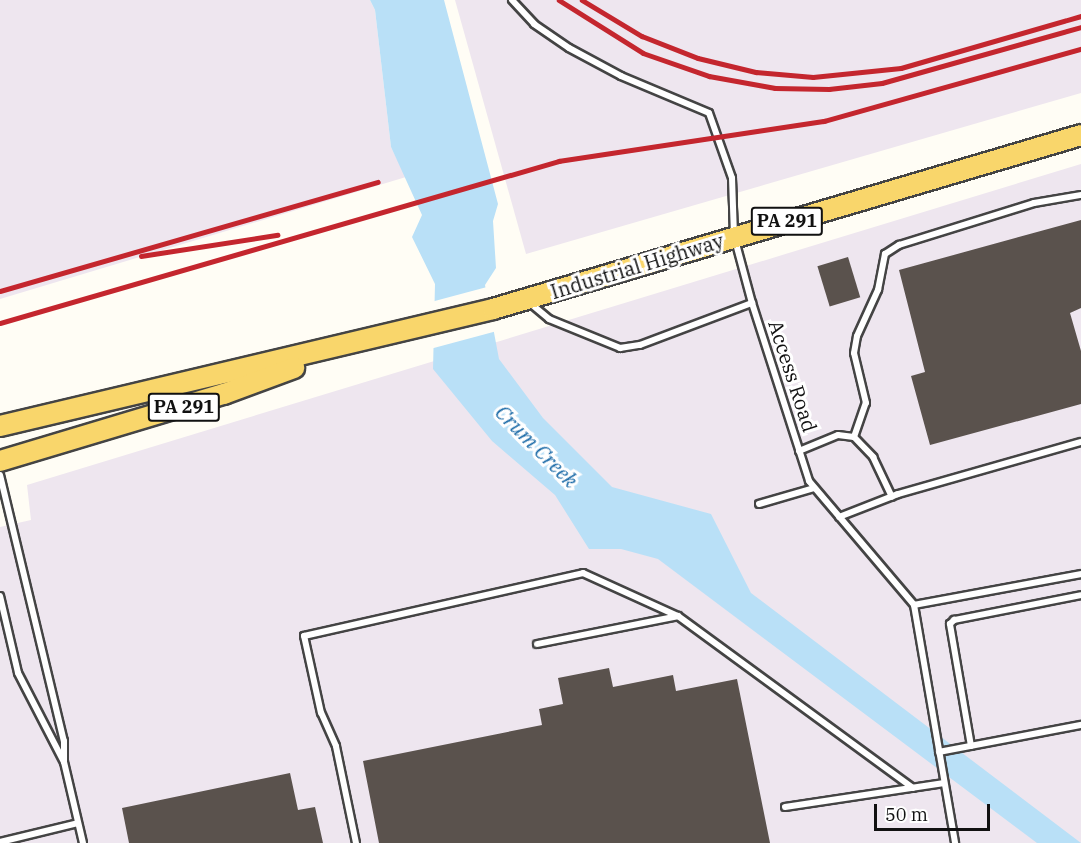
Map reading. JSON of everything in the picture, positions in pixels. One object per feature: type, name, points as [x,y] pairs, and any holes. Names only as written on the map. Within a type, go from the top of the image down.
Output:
[{"type":"main road","name":"Industrial Highway","points":[[0,426],[364,342],[493,309],[1081,135]]},
{"type":"main road","name":"Industrial Highway","points":[[0,462],[224,394],[364,342]]},
{"type":"lane","name":"Access Road","points":[[512,0],[534,24],[569,48],[621,76],[709,113],[732,178],[734,236],[752,303],[799,451],[814,488],[914,605]]},
{"type":"lane","points":[[854,437],[866,403],[854,353],[857,336],[878,290],[885,254],[899,245],[1034,203],[1081,195]]},
{"type":"lane","points":[[525,299],[549,319],[620,348],[640,345],[752,303]]},
{"type":"lane","points":[[799,451],[838,435],[854,437],[873,457],[892,497]]},
{"type":"lane","points":[[839,517],[892,497],[1081,442]]},
{"type":"lane","points":[[0,475],[64,741],[63,762]]},
{"type":"lane","points":[[759,504],[814,488]]},
{"type":"lane","points":[[356,843],[336,746],[321,713],[304,636],[583,573],[678,616],[913,788]]},
{"type":"lane","points":[[955,843],[914,605],[1081,574]]},
{"type":"lane","points":[[970,746],[950,624],[954,620],[1081,595]]},
{"type":"lane","points":[[0,596],[18,673],[63,762],[83,843]]},
{"type":"lane","points":[[537,644],[678,616]]},
{"type":"lane","points":[[939,752],[1081,725]]},
{"type":"lane","points":[[785,807],[944,783]]},
{"type":"lane","points":[[0,842],[78,824]]},
{"type":"shaded area","points":[[0,0],[370,0],[375,10],[391,147],[406,177],[0,299]]},
{"type":"shaded area","points":[[455,0],[1081,0],[1081,93],[526,254]]},
{"type":"shaded area","points":[[1081,164],[1081,843],[0,843],[0,527],[31,520],[27,485]]},
{"type":"water","name":"Crum Creek","points":[[370,0],[444,0],[498,204],[493,221],[496,268],[485,285],[499,359],[543,418],[612,487],[711,514],[751,593],[1081,843],[1037,843],[658,559],[621,549],[589,549],[555,495],[492,441],[433,369],[435,284],[412,237],[422,215],[391,147],[375,10]]},
{"type":"pier","points":[[487,287],[497,331],[430,349],[431,302]]},
{"type":"building","points":[[1081,220],[1081,308],[1070,313],[1081,351],[1081,404],[930,445],[911,376],[925,372],[899,270]]},
{"type":"building","points":[[848,257],[860,297],[830,307],[817,266]]},
{"type":"building","points":[[609,668],[613,687],[673,675],[676,691],[737,679],[770,843],[379,843],[363,761],[542,725],[539,709],[563,704],[558,678]]},
{"type":"building","points":[[290,773],[298,810],[315,807],[323,843],[129,843],[122,808]]},
{"type":"railway","points":[[559,0],[643,53],[709,76],[775,88],[829,89],[882,83],[1081,27]]},
{"type":"railway","points":[[582,0],[642,36],[698,58],[756,72],[813,77],[901,68],[1081,16]]},
{"type":"railway","points":[[0,323],[559,161],[824,121],[1081,49]]},
{"type":"railway","points":[[0,291],[378,182]]},
{"type":"railway","points":[[141,256],[277,235]]}]
